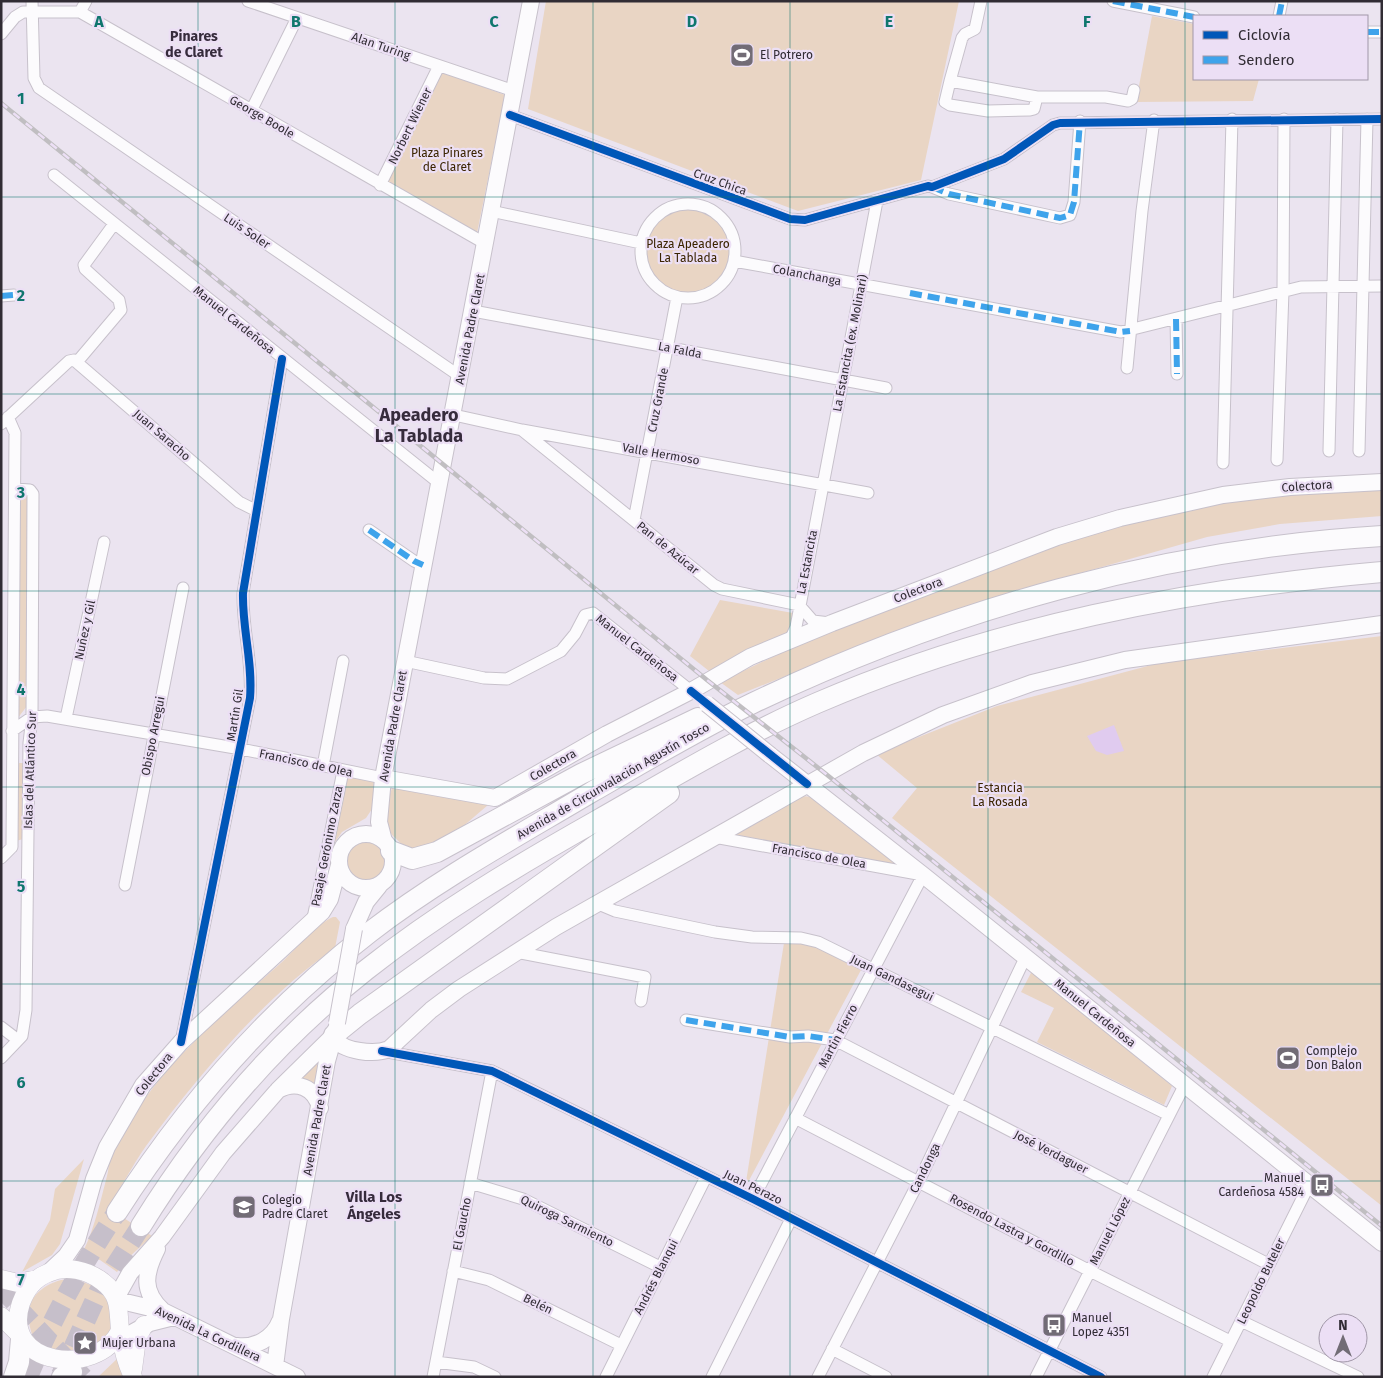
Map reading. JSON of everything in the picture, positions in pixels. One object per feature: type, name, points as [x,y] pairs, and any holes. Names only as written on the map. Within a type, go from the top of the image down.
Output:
[{"type":"highway","points":[[1224,553],[1304,534],[1382,527]]},
{"type":"highway","name":"Avenida de Circunvalación Agustín Tosco","points":[[117,1212],[161,1146],[220,1072],[297,994],[372,931],[471,864],[624,774],[730,715],[824,672],[920,633],[1023,598],[1126,572],[1224,553],[1382,536]]},
{"type":"highway","points":[[141,1226],[196,1144],[266,1062],[337,995],[403,942],[520,866],[751,734],[847,691],[926,662],[1050,624],[1224,590],[1382,572]]},
{"type":"highway","points":[[1224,590],[1296,589],[1382,581]]},
{"type":"highway","points":[[387,846],[407,859],[428,856],[618,755],[768,686],[824,672]]},
{"type":"highway","points":[[342,1023],[683,783],[721,761],[803,720],[847,691]]},
{"type":"highway","points":[[14,1377],[20,1362],[20,1337]]},
{"type":"main road","name":"Avenida Padre Claret","points":[[387,846],[379,827],[379,803],[383,778],[439,483],[454,415],[531,1]]},
{"type":"main road","name":"Colectora","points":[[487,798],[502,795],[606,734],[691,691],[750,657],[832,623],[1057,537],[1120,518],[1193,501],[1261,490],[1379,482]]},
{"type":"main road","points":[[382,1051],[394,1044],[448,998],[516,952],[596,903],[806,784],[943,715],[1003,692],[1066,674],[1149,656],[1382,624]]},
{"type":"main road","name":"Manuel Cardeñosa","points":[[691,691],[806,784],[1026,956],[1184,1086],[1382,1243]]},
{"type":"main road","name":"Francisco de Olea","points":[[383,778],[487,798]]},
{"type":"main road","name":"Avenida Padre Claret","points":[[357,836],[379,803]]},
{"type":"main road","points":[[369,834],[387,846],[393,861],[391,871],[378,886],[362,888],[347,881],[339,865],[343,846],[357,836],[369,834]]},
{"type":"main road","name":"Colectora","points":[[43,1276],[72,1248],[82,1226],[99,1166],[113,1134],[144,1085],[181,1042],[312,922],[329,903],[339,865]]},
{"type":"main road","name":"Avenida Padre Claret","points":[[274,1371],[281,1319],[327,1061],[342,1023],[354,926],[353,900],[347,881]]},
{"type":"main road","name":"Avenida Padre Claret","points":[[354,926],[369,896],[378,886]]},
{"type":"main road","points":[[116,1299],[130,1273],[162,1237],[223,1153],[278,1090],[342,1023]]},
{"type":"main road","name":"Juan Perazo","points":[[342,1023],[346,1048],[382,1051]]},
{"type":"main road","points":[[278,1090],[291,1085],[304,1086],[315,1095],[320,1108]]},
{"type":"main road","points":[[1,1316],[39,1360],[60,1371],[62,1375],[86,1370],[100,1363],[119,1337],[169,1314],[150,1299],[147,1287],[150,1264],[162,1237]]},
{"type":"main road","points":[[1,1279],[24,1283],[66,1269],[87,1273],[106,1284],[116,1299],[120,1312],[119,1337],[134,1377]]},
{"type":"main road","points":[[20,1337],[20,1307],[26,1292],[43,1276]]},
{"type":"main road","name":"Avenida La Cordillera","points":[[116,1299],[169,1314],[237,1346],[274,1371],[297,1377]]},
{"type":"main road","name":"Avenida Padre Claret","points":[[237,1346],[247,1347],[257,1344],[272,1333],[281,1319]]},
{"type":"main road","points":[[134,1377],[135,1347],[144,1326]]},
{"type":"street","points":[[80,12],[86,1]]},
{"type":"street","name":"Alan Turing","points":[[248,1],[514,91]]},
{"type":"street","points":[[981,1],[975,29],[965,34],[962,38],[945,102],[950,105],[988,112],[1030,110],[1034,109],[1037,97]]},
{"type":"street","points":[[1113,1],[1193,17]]},
{"type":"street","points":[[1279,15],[1282,1]]},
{"type":"street","points":[[1,34],[15,17],[32,6]]},
{"type":"street","name":"George Boole","points":[[32,6],[80,12],[486,244]]},
{"type":"street","name":"Luis Soler","points":[[32,6],[35,84],[461,377]]},
{"type":"street","points":[[251,111],[297,18]]},
{"type":"street","points":[[1368,32],[1382,32]]},
{"type":"street","name":"Norbert Wiener","points":[[380,185],[439,66]]},
{"type":"street","points":[[950,81],[1037,97],[1066,99],[1098,96],[1128,101],[1132,99],[1134,90]]},
{"type":"street","name":"Cruz Chica","points":[[510,115],[700,187],[796,220],[805,220],[930,186],[1004,159],[1053,125],[1080,121],[1382,119]]},
{"type":"street","points":[[1277,460],[1283,290],[1284,119]]},
{"type":"street","points":[[1329,451],[1337,119]]},
{"type":"street","points":[[1359,451],[1367,119]]},
{"type":"street","points":[[1127,368],[1142,211],[1154,120]]},
{"type":"street","points":[[1223,463],[1232,120]]},
{"type":"street","points":[[930,186],[949,194],[1060,218],[1070,215],[1074,202],[1080,121]]},
{"type":"street","name":"Manuel Cardeñosa","points":[[54,175],[439,483]]},
{"type":"street","points":[[697,205],[700,187]]},
{"type":"street","name":"La Estancita (ex. Molinari)","points":[[822,484],[877,201]]},
{"type":"street","points":[[697,205],[717,214],[727,225],[735,246],[734,261],[723,283],[709,293],[694,298],[677,297],[664,292],[648,277],[642,264],[641,243],[646,229],[661,212],[674,206],[697,205]]},
{"type":"street","points":[[491,211],[641,243]]},
{"type":"street","points":[[5,420],[73,362],[120,310],[120,300],[84,269],[84,265],[114,224]]},
{"type":"street","name":"Colanchanga","points":[[734,261],[861,286],[910,293],[1122,332],[1283,290],[1301,287],[1382,286]]},
{"type":"street","points":[[1,296],[14,295]]},
{"type":"street","name":"Cruz Grande","points":[[634,520],[677,297]]},
{"type":"street","name":"La Falda","points":[[473,311],[886,388]]},
{"type":"street","points":[[1176,319],[1177,374]]},
{"type":"street","name":"Martín Gil","points":[[181,1042],[241,749],[251,684],[242,609],[243,592],[255,510],[282,359]]},
{"type":"street","name":"Juan Saracho","points":[[73,362],[239,502],[255,510]]},
{"type":"street","name":"Valle Hermoso","points":[[454,415],[522,430],[868,493]]},
{"type":"street","name":"Islas del Atlántico Sur","points":[[5,420],[15,433],[7,734]]},
{"type":"street","name":"Pan de Azúcar","points":[[522,430],[714,586],[799,605]]},
{"type":"street","name":"La Estancita","points":[[790,640],[794,631],[822,484]]},
{"type":"street","name":"Islas del Atlántico Sur","points":[[1,1058],[22,1036],[26,1010],[29,743],[32,717],[33,494],[30,490],[15,489]]},
{"type":"street","points":[[369,530],[414,561],[423,565]]},
{"type":"street","name":"Nuñez y Gil","points":[[66,718],[104,542]]},
{"type":"street","name":"Obispo Arregui","points":[[125,885],[183,588]]},
{"type":"street","points":[[799,605],[814,621],[832,623]]},
{"type":"street","name":"Manuel Cardeñosa","points":[[405,661],[484,678],[507,679],[518,675],[561,651],[575,634],[582,618],[589,613],[596,615],[691,691]]},
{"type":"street","points":[[323,766],[343,661]]},
{"type":"street","name":"Francisco de Olea","points":[[32,717],[39,715],[66,718],[241,749],[383,778]]},
{"type":"street","points":[[29,743],[21,749],[12,747],[7,734],[32,717]]},
{"type":"street","name":"Islas del Atlántico Sur","points":[[7,846],[12,747]]},
{"type":"street","name":"Pasaje Gerónimo Zarza","points":[[312,922],[343,770]]},
{"type":"street","name":"Francisco de Olea","points":[[714,837],[923,874]]},
{"type":"street","points":[[1,858],[7,846],[27,843]]},
{"type":"street","name":"Martín Fierro","points":[[753,1199],[923,874]]},
{"type":"street","name":"Juan Gandasegui","points":[[596,903],[615,911],[715,932],[810,939],[1169,1115]]},
{"type":"street","points":[[516,952],[644,977],[641,1001]]},
{"type":"street","name":"Candonga","points":[[818,1377],[919,1181],[990,1027],[1026,956]]},
{"type":"street","name":"José Verdaguer","points":[[686,1020],[790,1037],[808,1036],[835,1040],[1268,1264]]},
{"type":"street","points":[[1,1028],[18,1040]]},
{"type":"street","name":"Juan Perazo","points":[[382,1051],[492,1070],[878,1262],[1101,1377]]},
{"type":"street","name":"El Gaucho","points":[[433,1377],[492,1070]]},
{"type":"street","name":"Manuel López","points":[[1036,1377],[1184,1086]]},
{"type":"street","name":"Rosendo Lastra y Gordillo","points":[[795,1118],[1090,1271],[1230,1341]]},
{"type":"street","name":"Andrés Blanqui","points":[[606,1377],[706,1177]]},
{"type":"street","name":"Quiroga Sarmiento","points":[[470,1183],[524,1199],[660,1267]]},
{"type":"street","name":"Leopoldo Buteler","points":[[1213,1377],[1309,1184]]},
{"type":"street","points":[[712,1377],[791,1219]]},
{"type":"street","name":"Belén","points":[[453,1271],[489,1280],[621,1345]]},
{"type":"street","points":[[1241,1321],[1358,1377]]},
{"type":"street","points":[[832,1349],[886,1377]]},
{"type":"street","points":[[436,1362],[474,1367],[495,1377]]},
{"type":"green space","name":"El Potrero","points":[[546,1],[959,1],[921,180],[798,211],[528,109]]},
{"type":"green space","points":[[1152,16],[1193,24],[1193,80],[1259,80],[1253,101],[1136,102]]},
{"type":"green space","name":"Plaza Pinares de Claret","points":[[440,71],[505,95],[477,233],[387,181]]},
{"type":"green space","name":"Plaza Apeadero La Tablada","points":[[688,209],[711,216],[723,228],[730,251],[723,274],[711,286],[688,293],[665,286],[653,274],[646,251],[653,228],[665,216]]},
{"type":"green space","points":[[1382,487],[1382,516],[1280,524],[1207,537],[990,599],[883,637],[738,695],[720,682],[823,633],[1058,542],[1173,512],[1253,498]]},
{"type":"green space","points":[[17,492],[30,493],[27,706],[14,723]]},
{"type":"green space","points":[[720,600],[793,613],[788,632],[709,671],[690,656]]},
{"type":"green space","name":"Complejo Don Balon","points":[[1382,636],[1382,1206],[892,818],[917,788],[876,754],[997,706],[1159,663]]},
{"type":"green space","points":[[16,763],[26,763],[23,839],[16,841]]},
{"type":"green space","points":[[346,774],[374,780],[372,809],[366,818],[342,832],[335,842],[327,875],[329,886],[320,904]]},
{"type":"green space","points":[[392,788],[488,805],[462,827],[440,842],[429,847],[408,848],[393,836],[387,825],[386,813]]},
{"type":"green space","points":[[799,796],[816,797],[904,866],[732,834]]},
{"type":"green space","points":[[365,841],[380,847],[386,862],[380,877],[365,883],[350,877],[344,862],[350,847]]},
{"type":"green space","points":[[333,917],[336,917],[340,922],[335,948],[283,990],[257,1014],[209,1066],[146,1146],[108,1208],[152,1236],[126,1260],[117,1272],[100,1260],[81,1255],[96,1217],[108,1174],[110,1157],[145,1099],[165,1073],[208,1028],[282,962],[313,931]]},
{"type":"green space","points":[[784,943],[810,944],[861,970],[745,1188]]},
{"type":"green space","points":[[1032,971],[1172,1086],[1164,1105],[1037,1042],[1054,1008],[1021,992]]},
{"type":"green space","points":[[317,1062],[317,1074],[313,1087],[299,1080]]},
{"type":"green space","points":[[84,1159],[60,1244],[52,1255],[22,1272],[50,1220],[55,1189]]},
{"type":"green space","points":[[61,1280],[84,1282],[93,1287],[101,1292],[107,1300],[110,1309],[110,1332],[81,1360],[36,1344],[29,1323],[29,1313],[34,1297],[50,1284]]},
{"type":"green space","points":[[119,1357],[127,1377],[98,1377]]},
{"type":"shaded area","points":[[1114,725],[1124,751],[1107,755],[1096,751],[1087,736]]},
{"type":"tunnel","points":[[28,1377],[68,1292],[117,1212]]},
{"type":"tunnel","points":[[61,1375],[99,1291],[141,1226]]},
{"type":"tunnel","points":[[1,1289],[84,1377]]},
{"type":"railway","points":[[1,103],[707,680],[826,774],[1382,1226]]},
{"type":"marked path","points":[[1113,1],[1193,17]]},
{"type":"marked path","points":[[1279,15],[1282,1]]},
{"type":"marked path","points":[[1368,32],[1382,32]]},
{"type":"marked path","points":[[932,187],[949,194],[1060,218],[1070,215],[1074,202],[1080,121]]},
{"type":"marked path","points":[[910,293],[1121,332],[1130,331]]},
{"type":"marked path","points":[[1,296],[14,295]]},
{"type":"marked path","points":[[1176,319],[1177,374]]},
{"type":"marked path","points":[[369,530],[414,561],[423,565]]},
{"type":"marked path","points":[[686,1020],[790,1037],[808,1036],[835,1040]]},
{"type":"cycle path","points":[[510,115],[790,219],[805,220],[928,186],[932,187],[1004,159],[1053,125],[1060,123],[1382,119]]},
{"type":"cycle path","points":[[181,1042],[250,698],[251,685],[243,593],[282,359]]},
{"type":"cycle path","points":[[691,691],[807,784]]},
{"type":"cycle path","points":[[382,1051],[492,1071],[753,1199],[1101,1377]]},
{"type":"place","name":"El Potrero","points":[[742,55]]},
{"type":"place","name":"Complejo Don Balon","points":[[1288,1058]]},
{"type":"place","name":"Manuel Cardeñosa 4584","points":[[1322,1185]]},
{"type":"place","name":"Colegio Padre Claret","points":[[244,1207]]},
{"type":"place","name":"Manuel Lopez 4351","points":[[1054,1325]]},
{"type":"place","name":"Mujer Urbana","points":[[85,1343]]},
{"type":"district","name":"Pinares de Claret","points":[[194,44]]},
{"type":"district","name":"Apeadero La Tablada","points":[[419,425]]},
{"type":"district","name":"Villa Los Ángeles","points":[[374,1206]]},
{"type":"park label","name":"Estancia La Rosada","points":[[1000,795]]}]
